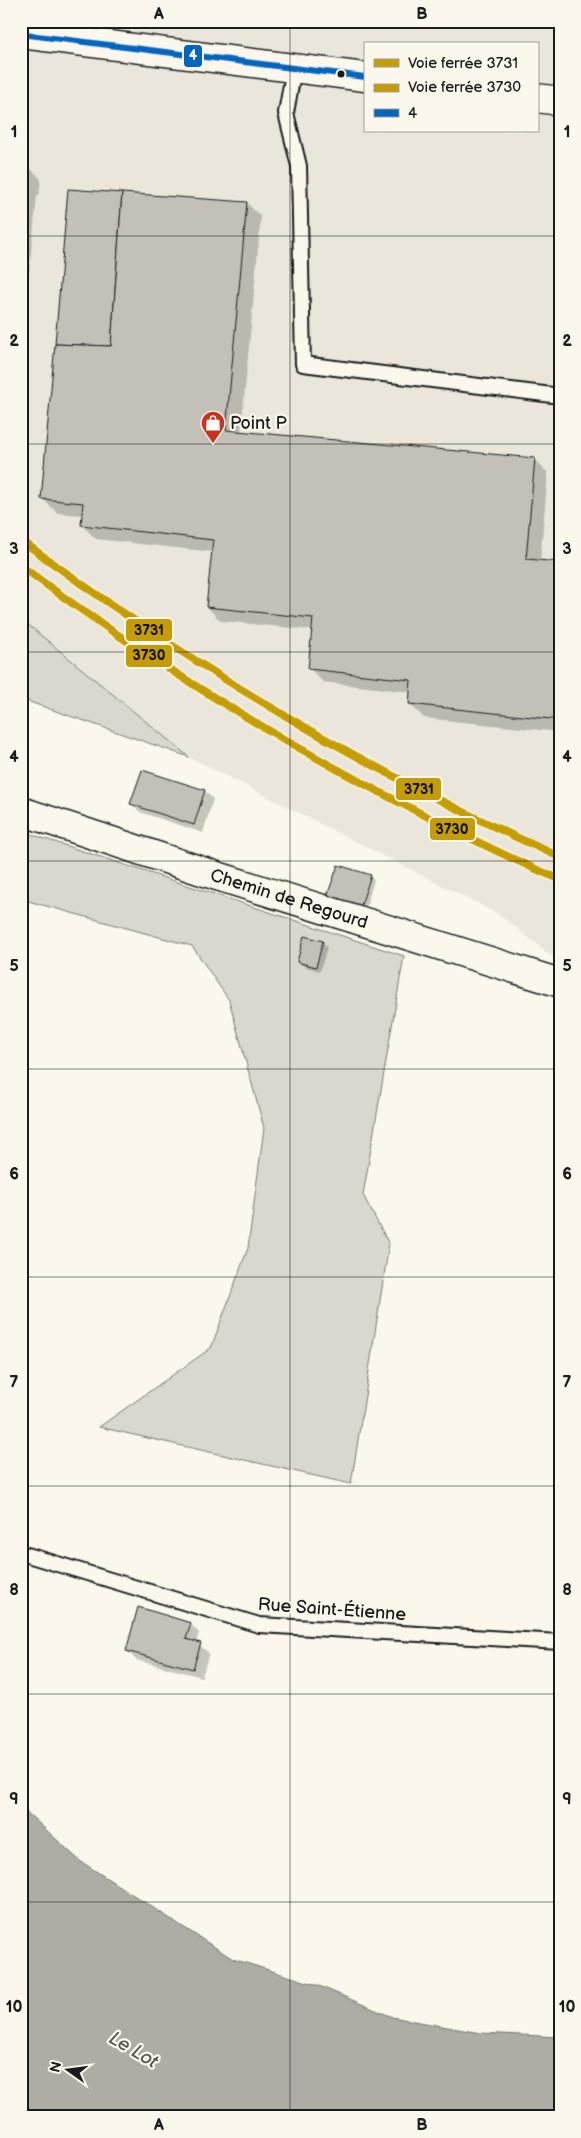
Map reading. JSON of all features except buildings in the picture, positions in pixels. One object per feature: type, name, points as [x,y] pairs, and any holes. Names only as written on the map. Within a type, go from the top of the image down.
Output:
[{"type":"street","points":[[21,34],[364,77]]},
{"type":"street","points":[[538,98],[560,101]]},
{"type":"street","name":"Chemin de Regourd","points":[[21,812],[560,983]]},
{"type":"lane","points":[[294,68],[286,113],[299,166],[303,364],[560,396]]},
{"type":"lane","name":"Rue Saint-Étienne","points":[[21,1553],[258,1625],[560,1642]]},
{"type":"shaded area","points":[[21,21],[560,21],[560,963],[500,915],[189,757],[21,619]]},
{"type":"shaded area","points":[[21,619],[189,757],[21,699]]},
{"type":"shaded area","points":[[21,831],[404,956],[363,1195],[389,1244],[351,1484],[99,1427],[211,1348],[248,1248],[264,1128],[229,1000],[192,946],[21,899]]},
{"type":"water","name":"Le Lot","points":[[21,1807],[80,1861],[233,1959],[317,1985],[392,2017],[480,2033],[560,2037],[560,2117],[21,2117]]},
{"type":"rail line","name":"3731","points":[[21,540],[149,630],[282,714],[418,789],[560,857]]},
{"type":"rail line","name":"3730","points":[[21,566],[119,636],[271,732],[323,762],[430,818],[510,858],[560,879]]},
{"type":"transit line","name":"4","points":[[21,34],[364,77]]},
{"type":"place","name":"Point P","points":[[213,444]]}]
